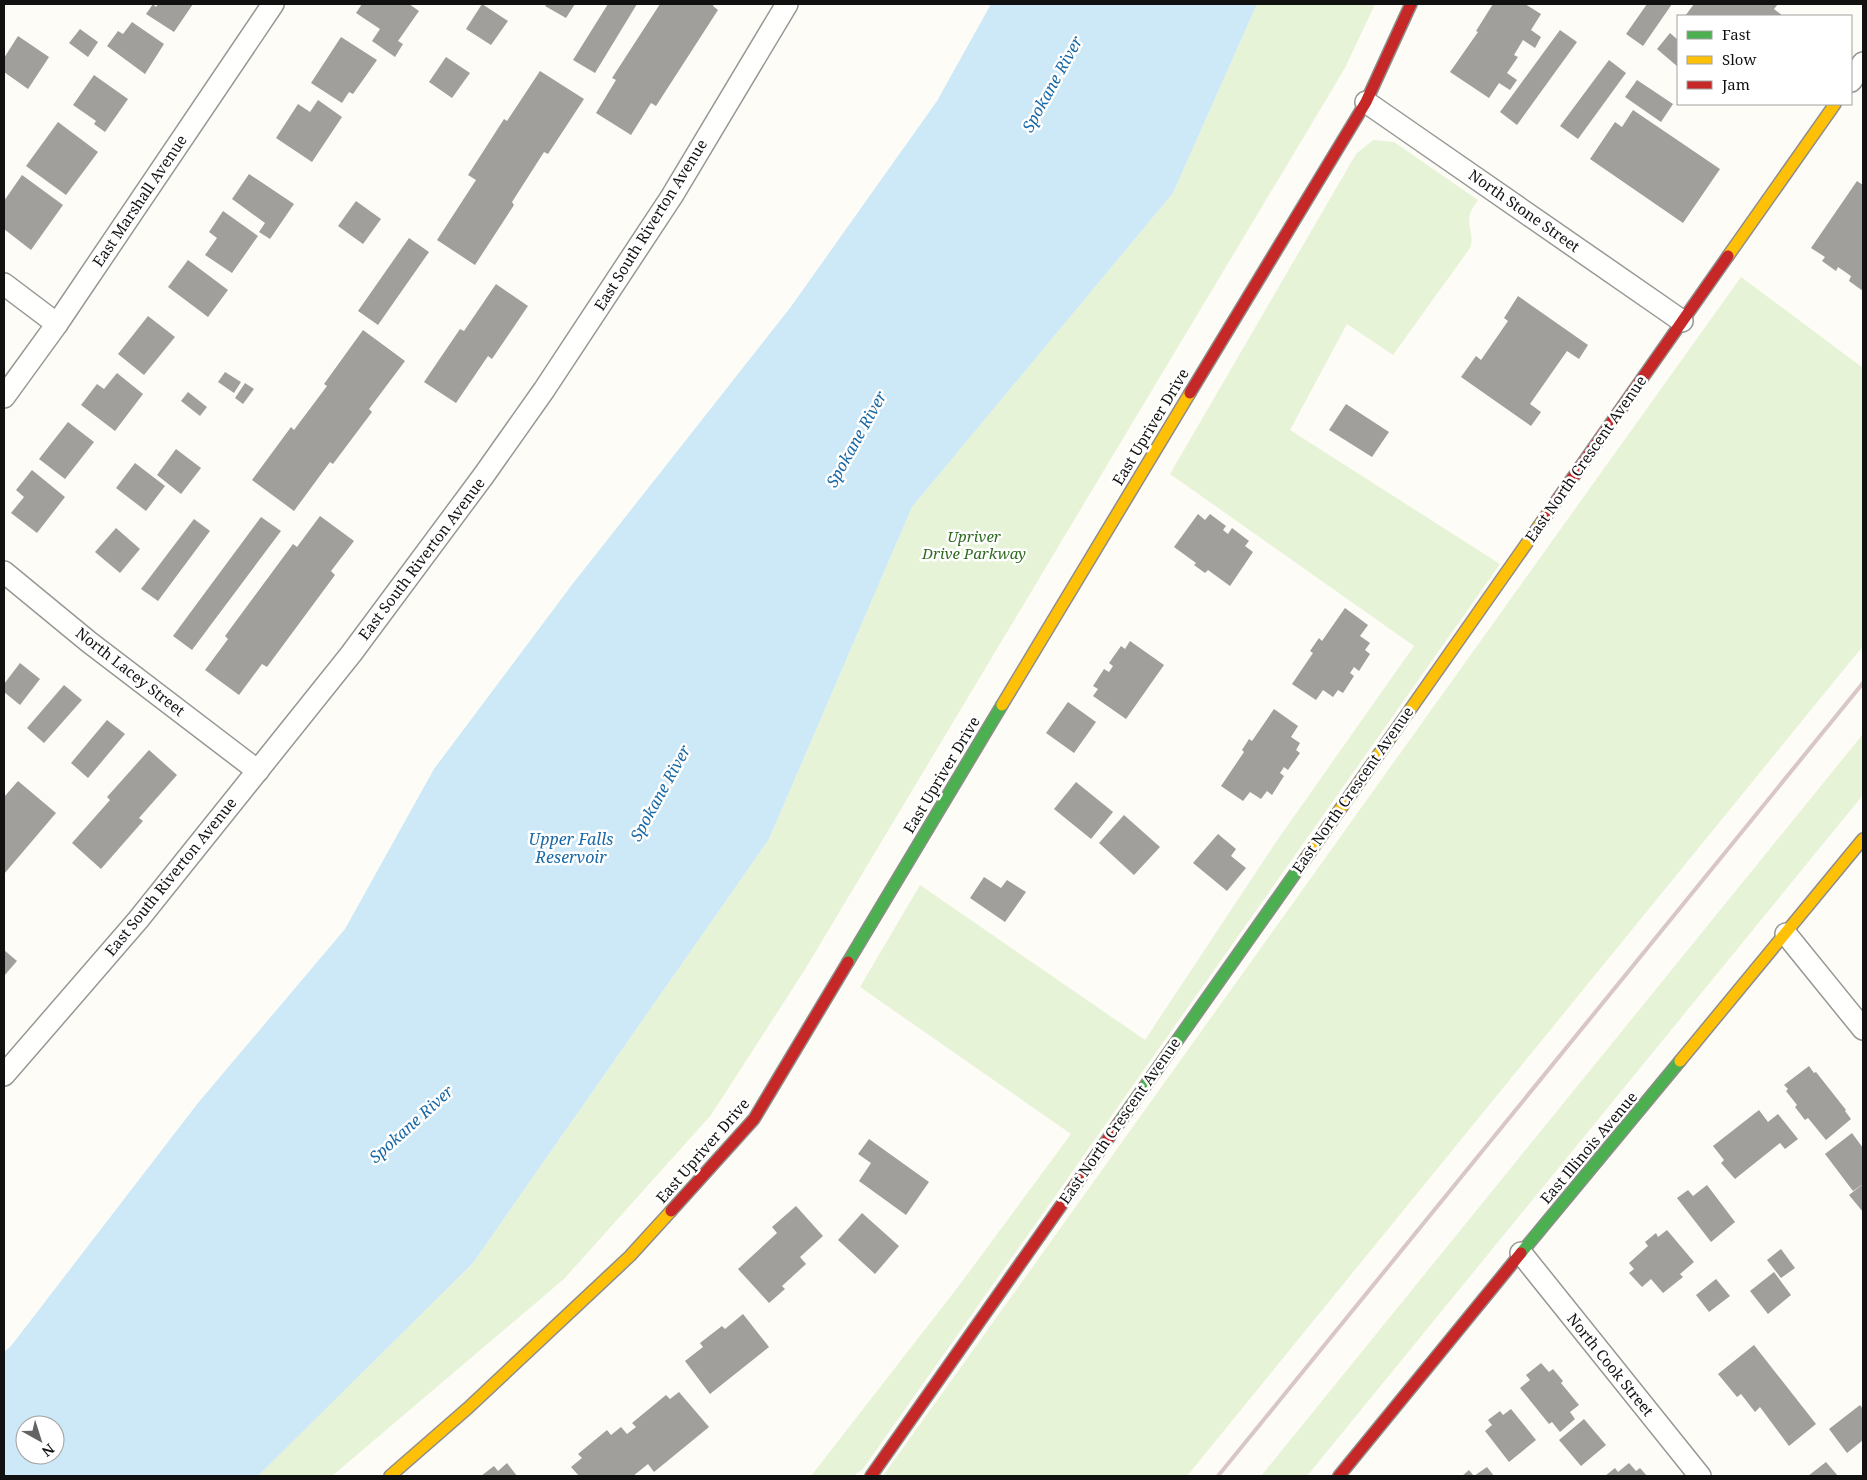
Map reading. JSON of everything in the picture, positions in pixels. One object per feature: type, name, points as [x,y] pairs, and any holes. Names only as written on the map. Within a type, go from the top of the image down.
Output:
[{"type":"street","name":"East Marshall Avenue","points":[[4,397],[57,324],[273,4]]},
{"type":"street","name":"East South Riverton Avenue","points":[[4,1075],[138,920],[258,771],[351,654],[484,474],[544,390],[672,196],[787,4]]},
{"type":"street","name":"East Upriver Drive","points":[[390,1476],[468,1408],[630,1256],[754,1119],[1077,579],[1366,102],[1412,4]]},
{"type":"street","points":[[1852,80],[1863,63]]},
{"type":"street","name":"North Stone Street","points":[[1366,102],[1682,321]]},
{"type":"street","name":"East North Crescent Avenue","points":[[870,1476],[1834,105]]},
{"type":"street","points":[[4,284],[57,324]]},
{"type":"street","name":"North Lacey Street","points":[[4,572],[89,642],[258,771]]},
{"type":"street","name":"East Illinois Avenue","points":[[1339,1476],[1520,1253],[1863,839]]},
{"type":"street","points":[[1786,934],[1863,1029]]},
{"type":"street","name":"North Cook Street","points":[[1520,1253],[1700,1476]]},
{"type":"green space","name":"Upriver Drive Parkway","points":[[1257,4],[1375,4],[1345,68],[804,971],[711,1115],[564,1279],[332,1476],[258,1476],[473,1263],[769,839],[912,507],[1173,193]]},
{"type":"green space","points":[[1373,140],[1394,142],[1478,200],[1471,211],[1469,219],[1470,248],[1393,355],[1347,324],[1290,430],[1500,564],[863,1469],[853,1476],[811,1476],[961,1283],[1071,1134],[860,987],[920,885],[1145,1040],[1276,842],[1414,646],[1170,474],[1356,154]]},
{"type":"green space","points":[[1741,277],[1863,368],[1863,646],[1187,1476],[883,1476]]},
{"type":"green space","points":[[1863,734],[1863,795],[1307,1476],[1261,1476]]},
{"type":"water","name":"Upper Falls Reservoir","points":[[991,4],[1257,4],[1173,193],[912,507],[769,839],[473,1263],[258,1476],[4,1476],[4,1352],[11,1346],[198,1103],[345,929],[434,769],[571,586],[790,308],[937,101]]},
{"type":"building","points":[[153,4],[156,7],[158,4],[193,4],[174,32],[146,14]]},
{"type":"building","points":[[362,4],[409,4],[419,11],[398,41],[403,44],[395,57],[372,41],[380,29],[356,13]]},
{"type":"building","points":[[482,4],[508,21],[491,45],[466,29]]},
{"type":"building","points":[[547,4],[575,4],[566,18],[545,6]]},
{"type":"building","points":[[608,4],[637,4],[595,73],[573,60]]},
{"type":"building","points":[[660,4],[714,4],[713,6],[718,10],[656,106],[651,103],[631,135],[596,113],[616,80],[612,78]]},
{"type":"building","points":[[1493,4],[1525,4],[1541,14],[1531,30],[1541,37],[1535,48],[1523,40],[1514,55],[1518,57],[1507,73],[1517,80],[1510,90],[1499,83],[1489,98],[1450,72],[1478,32],[1476,31]]},
{"type":"building","points":[[1647,4],[1672,4],[1643,46],[1626,34]]},
{"type":"building","points":[[1694,4],[1778,4],[1774,9],[1782,15],[1686,15]]},
{"type":"building","points":[[132,22],[164,44],[145,74],[107,46],[118,31],[123,34]]},
{"type":"building","points":[[80,29],[98,42],[88,57],[69,43]]},
{"type":"building","points":[[1560,30],[1577,42],[1517,125],[1500,112]]},
{"type":"building","points":[[1670,33],[1677,39],[1677,66],[1657,49]]},
{"type":"building","points":[[18,36],[49,57],[28,89],[4,72],[4,58]]},
{"type":"building","points":[[341,37],[377,60],[353,94],[349,92],[342,103],[311,83]]},
{"type":"building","points":[[446,57],[470,73],[452,98],[429,82]]},
{"type":"building","points":[[1609,60],[1626,73],[1578,139],[1560,126]]},
{"type":"building","points":[[540,71],[584,99],[548,154],[544,152],[512,202],[514,205],[475,265],[437,240],[476,180],[468,175],[504,119],[507,121]]},
{"type":"building","points":[[94,75],[128,99],[105,132],[94,124],[96,121],[73,105]]},
{"type":"building","points":[[1637,80],[1673,104],[1661,122],[1625,97]]},
{"type":"building","points":[[318,100],[342,117],[312,162],[276,138],[298,104],[310,112]]},
{"type":"building","points":[[1633,110],[1720,169],[1683,223],[1590,159],[1615,122],[1622,127]]},
{"type":"building","points":[[58,122],[98,152],[66,195],[26,166]]},
{"type":"building","points":[[249,174],[294,204],[270,239],[259,232],[265,223],[232,199]]},
{"type":"building","points":[[22,175],[63,205],[31,250],[4,229],[4,201]]},
{"type":"building","points":[[1857,181],[1863,185],[1863,291],[1849,281],[1851,276],[1838,267],[1836,271],[1822,261],[1825,257],[1811,248]]},
{"type":"building","points":[[356,201],[381,219],[363,244],[338,226]]},
{"type":"building","points":[[223,211],[258,236],[232,273],[205,255],[217,238],[209,232]]},
{"type":"building","points":[[409,238],[429,252],[378,325],[358,311]]},
{"type":"building","points":[[188,260],[228,290],[208,317],[168,287]]},
{"type":"building","points":[[496,284],[528,306],[492,359],[488,356],[456,403],[424,382],[460,329],[464,331]]},
{"type":"building","points":[[1518,296],[1588,345],[1579,359],[1567,351],[1530,404],[1541,412],[1531,426],[1461,377],[1476,356],[1481,360],[1508,321],[1504,318]]},
{"type":"building","points":[[148,316],[175,337],[144,375],[118,354]]},
{"type":"building","points":[[363,330],[405,361],[369,409],[372,412],[333,464],[330,462],[294,511],[252,480],[291,427],[294,430],[327,386],[324,384]]},
{"type":"building","points":[[225,372],[241,382],[234,393],[218,382]]},
{"type":"building","points":[[117,373],[143,394],[115,431],[81,405],[97,384],[104,389]]},
{"type":"building","points":[[245,383],[254,389],[243,404],[235,398]]},
{"type":"building","points":[[188,392],[207,407],[200,416],[181,401]]},
{"type":"building","points":[[1346,404],[1389,432],[1372,457],[1329,430]]},
{"type":"building","points":[[68,422],[94,442],[65,479],[39,459]]},
{"type":"building","points":[[176,449],[201,468],[181,494],[157,475]]},
{"type":"building","points":[[135,463],[165,486],[146,511],[116,488]]},
{"type":"building","points":[[32,470],[65,497],[37,533],[11,513],[24,497],[16,490]]},
{"type":"building","points":[[1198,514],[1205,520],[1210,514],[1226,526],[1223,530],[1228,534],[1232,528],[1249,541],[1245,546],[1253,552],[1230,586],[1208,570],[1205,573],[1194,565],[1196,563],[1174,547]]},
{"type":"building","points":[[320,516],[354,541],[331,571],[335,575],[267,667],[262,664],[239,695],[205,670],[228,639],[225,636],[293,544],[297,547]]},
{"type":"building","points":[[261,517],[281,531],[192,650],[173,636]]},
{"type":"building","points":[[194,519],[210,531],[158,601],[141,589]]},
{"type":"building","points":[[116,528],[140,549],[120,573],[95,552]]},
{"type":"building","points":[[1345,608],[1368,625],[1360,636],[1370,643],[1365,650],[1370,654],[1359,671],[1354,667],[1350,673],[1354,676],[1343,693],[1338,690],[1333,697],[1323,690],[1316,700],[1292,684],[1313,653],[1310,651],[1319,638],[1322,641]]},
{"type":"building","points":[[1130,641],[1164,665],[1126,719],[1093,696],[1098,689],[1093,686],[1104,669],[1109,672],[1113,666],[1109,663],[1121,646],[1125,649]]},
{"type":"building","points":[[20,663],[40,679],[20,705],[4,692],[4,684]]},
{"type":"building","points":[[64,685],[82,700],[44,743],[27,728]]},
{"type":"building","points":[[1068,702],[1096,722],[1074,753],[1046,733]]},
{"type":"building","points":[[1274,709],[1298,726],[1291,737],[1300,743],[1296,750],[1300,753],[1288,770],[1284,767],[1280,773],[1284,776],[1272,795],[1267,791],[1261,799],[1250,792],[1243,801],[1221,786],[1244,752],[1242,750],[1249,739],[1252,741]]},
{"type":"building","points":[[107,720],[125,734],[88,778],[71,763]]},
{"type":"building","points":[[149,750],[177,775],[139,818],[143,821],[101,869],[72,843],[110,800],[107,797]]},
{"type":"building","points":[[18,781],[56,813],[4,874],[4,797]]},
{"type":"building","points":[[1076,782],[1113,812],[1091,839],[1054,809]]},
{"type":"building","points":[[1124,815],[1160,847],[1134,875],[1099,843]]},
{"type":"building","points":[[1218,834],[1236,849],[1231,856],[1246,868],[1227,891],[1193,863]]},
{"type":"building","points":[[984,877],[1001,888],[1007,880],[1026,892],[1005,922],[970,898]]},
{"type":"building","points":[[4,950],[17,961],[4,976]]},
{"type":"building","points":[[1809,1066],[1814,1073],[1816,1072],[1851,1119],[1826,1140],[1808,1118],[1805,1120],[1795,1107],[1797,1105],[1786,1091],[1788,1089],[1784,1085]]},
{"type":"building","points":[[1759,1110],[1768,1122],[1778,1114],[1798,1139],[1785,1149],[1780,1143],[1735,1179],[1721,1163],[1724,1160],[1713,1146]]},
{"type":"building","points":[[1852,1133],[1863,1148],[1863,1184],[1853,1191],[1825,1154]]},
{"type":"building","points":[[869,1139],[929,1182],[906,1215],[859,1181],[871,1163],[858,1154]]},
{"type":"building","points":[[1863,1184],[1863,1212],[1849,1195]]},
{"type":"building","points":[[1707,1185],[1735,1222],[1711,1242],[1677,1198],[1688,1190],[1693,1196]]},
{"type":"building","points":[[796,1206],[823,1236],[800,1257],[806,1264],[782,1286],[785,1289],[769,1303],[738,1269],[777,1233],[772,1227]]},
{"type":"building","points":[[862,1213],[899,1246],[875,1274],[838,1240]]},
{"type":"building","points":[[1667,1230],[1694,1262],[1680,1274],[1683,1277],[1663,1293],[1651,1279],[1642,1287],[1629,1273],[1634,1269],[1629,1263],[1648,1246],[1645,1242],[1656,1233],[1658,1237]]},
{"type":"building","points":[[1781,1249],[1795,1268],[1781,1278],[1767,1260]]},
{"type":"building","points":[[1774,1272],[1791,1295],[1768,1314],[1750,1291]]},
{"type":"building","points":[[1716,1279],[1730,1296],[1709,1312],[1696,1295]]},
{"type":"building","points":[[743,1314],[769,1347],[710,1394],[685,1361],[703,1347],[700,1343],[722,1326],[725,1329]]},
{"type":"building","points":[[1754,1345],[1816,1424],[1789,1446],[1760,1407],[1755,1412],[1741,1394],[1737,1397],[1718,1374]]},
{"type":"building","points":[[1541,1363],[1549,1372],[1553,1369],[1563,1381],[1561,1383],[1579,1405],[1570,1412],[1575,1419],[1560,1432],[1552,1422],[1549,1424],[1520,1388],[1530,1380],[1526,1375]]},
{"type":"building","points":[[679,1392],[709,1427],[654,1472],[648,1464],[633,1476],[579,1476],[571,1467],[582,1458],[578,1454],[607,1430],[611,1435],[621,1427],[627,1434],[636,1427],[632,1423],[666,1395],[670,1399]]},
{"type":"building","points":[[1860,1405],[1863,1409],[1863,1440],[1847,1453],[1829,1429]]},
{"type":"building","points":[[1511,1409],[1536,1440],[1509,1462],[1485,1431],[1492,1425],[1488,1420],[1500,1411],[1503,1415]]},
{"type":"building","points":[[1584,1419],[1606,1445],[1581,1466],[1559,1440]]},
{"type":"building","points":[[1826,1462],[1838,1476],[1808,1476]]},
{"type":"building","points":[[507,1463],[517,1476],[481,1476],[494,1466],[498,1471]]},
{"type":"building","points":[[1629,1463],[1636,1471],[1640,1468],[1647,1476],[1605,1476],[1615,1468],[1618,1472]]},
{"type":"building","points":[[1487,1467],[1494,1476],[1474,1476]]},
{"type":"building","points":[[1469,1470],[1474,1476],[1462,1476]]},
{"type":"railway","points":[[1218,1476],[1863,683]]},
{"type":"traffic: fast","points":[[848,962],[1002,705]]},
{"type":"traffic: fast","points":[[1119,1123],[1306,858]]},
{"type":"traffic: fast","points":[[1521,1253],[1680,1061]]},
{"type":"traffic: slow","points":[[1728,256],[1834,105]]},
{"type":"traffic: slow","points":[[1002,705],[1190,393]]},
{"type":"traffic: slow","points":[[1306,858],[1548,513]]},
{"type":"traffic: slow","points":[[1680,1061],[1863,839]]},
{"type":"traffic: slow","points":[[390,1476],[468,1408],[630,1256],[671,1211]]},
{"type":"traffic: jam","points":[[1190,393],[1366,102],[1411,4]]},
{"type":"traffic: jam","points":[[1548,513],[1728,256]]},
{"type":"traffic: jam","points":[[671,1211],[754,1119],[848,962]]},
{"type":"traffic: jam","points":[[871,1476],[1119,1123]]},
{"type":"traffic: jam","points":[[1339,1476],[1521,1253]]},
{"type":"water label","name":"Spokane River","points":[[1052,84]]},
{"type":"water label","name":"Spokane River","points":[[856,439]]},
{"type":"water label","name":"Spokane River","points":[[660,793]]},
{"type":"water label","name":"Spokane River","points":[[411,1124]]}]
